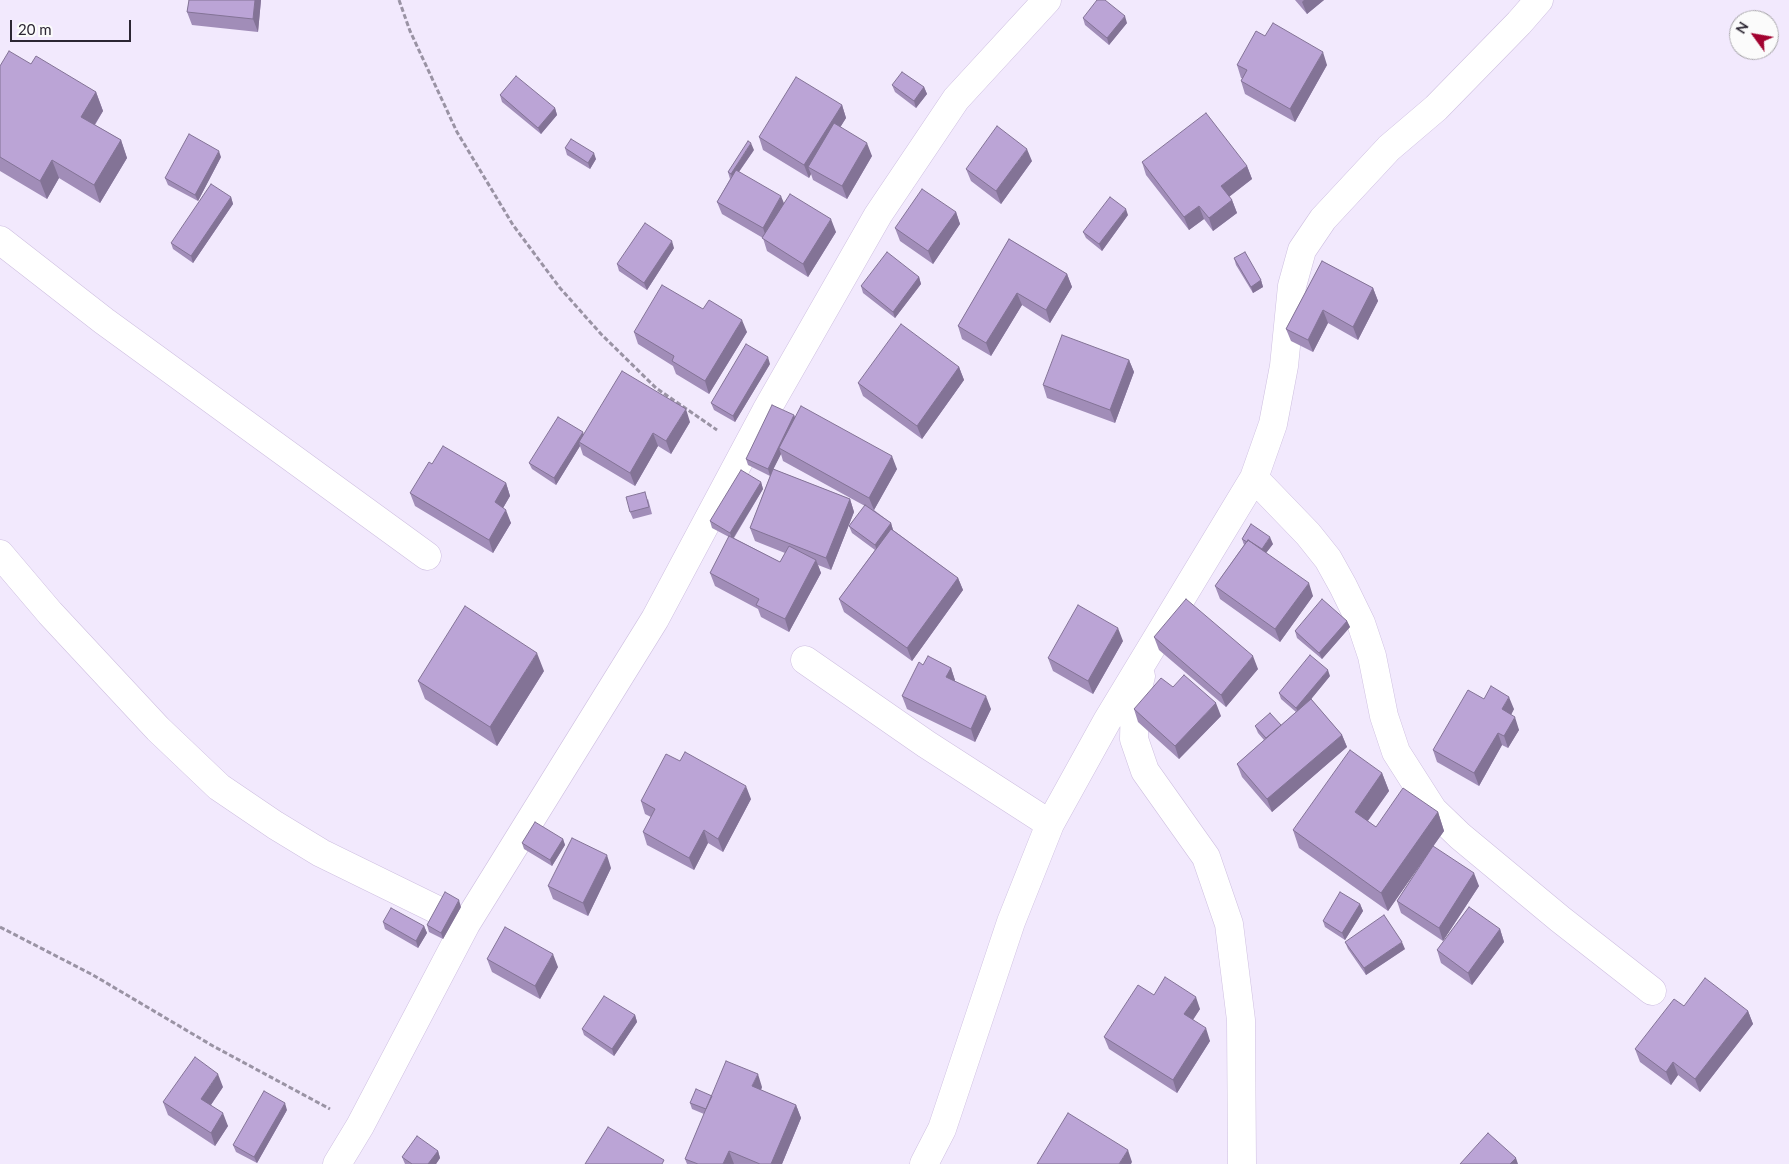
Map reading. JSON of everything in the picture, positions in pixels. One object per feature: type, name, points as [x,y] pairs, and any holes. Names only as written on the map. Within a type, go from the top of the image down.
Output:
[{"type":"street","points":[[337,1164],[360,1126],[466,924],[655,619],[745,450],[878,215],[956,99],[1047,0]]},
{"type":"street","points":[[924,1164],[942,1129],[1011,922],[1050,824],[1106,721],[1254,478],[1273,424],[1284,366],[1292,286],[1302,250],[1322,219],[1388,148],[1436,108],[1519,23],[1538,0]]},
{"type":"street","points":[[0,240],[104,321],[427,556]]},
{"type":"street","points":[[1254,478],[1308,534],[1328,559],[1343,586],[1361,623],[1372,656],[1384,716],[1396,752],[1433,810],[1560,919],[1652,991]]},
{"type":"street","points":[[0,554],[50,613],[158,730],[219,787],[321,853],[466,924]]},
{"type":"street","points":[[1149,651],[1135,699],[1134,739],[1145,771],[1206,857],[1228,924],[1241,1020],[1242,1164]]},
{"type":"street","points":[[806,660],[926,744],[1050,824]]},
{"type":"path","points":[[399,0],[410,31],[457,132],[513,225],[560,288],[601,334],[656,388],[745,450]]},
{"type":"path","points":[[0,927],[93,974],[213,1046],[360,1126]]},
{"type":"building","points":[[189,0],[255,0],[253,19],[187,12]]},
{"type":"building","points":[[1097,0],[1105,0],[1125,16],[1107,38],[1083,18]]},
{"type":"building","points":[[1273,23],[1323,52],[1290,109],[1241,81],[1247,70],[1237,65],[1256,31],[1265,36]]},
{"type":"building","points":[[9,51],[31,64],[36,56],[96,92],[81,117],[121,140],[94,185],[52,160],[40,181],[0,157],[0,66]]},
{"type":"building","points":[[902,72],[924,87],[914,101],[892,85]]},
{"type":"building","points":[[516,76],[555,108],[538,128],[500,95]]},
{"type":"building","points":[[796,77],[842,105],[804,165],[759,137]]},
{"type":"building","points":[[1206,113],[1247,166],[1221,186],[1232,200],[1209,218],[1199,206],[1184,217],[1142,162]]},
{"type":"building","points":[[834,123],[867,143],[842,186],[808,167]]},
{"type":"building","points":[[997,126],[1027,149],[996,191],[966,169]]},
{"type":"building","points":[[189,134],[219,151],[195,195],[165,178]]},
{"type":"building","points":[[571,139],[594,153],[588,163],[565,148]]},
{"type":"building","points":[[748,141],[751,143],[731,174],[728,172]]},
{"type":"building","points":[[736,170],[781,196],[763,228],[717,202]]},
{"type":"building","points":[[211,184],[231,197],[191,256],[171,243]]},
{"type":"building","points":[[922,189],[956,212],[928,251],[895,228]]},
{"type":"building","points":[[790,194],[831,219],[803,264],[762,238]]},
{"type":"building","points":[[1110,197],[1126,209],[1099,244],[1083,232]]},
{"type":"building","points":[[645,223],[672,241],[644,283],[617,264]]},
{"type":"building","points":[[1009,239],[1067,274],[1046,310],[1017,293],[986,343],[958,326]]},
{"type":"building","points":[[887,252],[919,277],[893,312],[861,286]]},
{"type":"building","points":[[1245,252],[1261,280],[1251,287],[1234,258]]},
{"type":"building","points":[[1322,261],[1373,288],[1353,327],[1323,310],[1308,340],[1286,329]]},
{"type":"building","points":[[662,285],[703,309],[709,300],[742,320],[705,381],[672,361],[674,356],[634,332]]},
{"type":"building","points":[[901,324],[959,367],[917,426],[858,383]]},
{"type":"building","points":[[1062,335],[1129,360],[1110,410],[1043,385]]},
{"type":"building","points":[[746,344],[768,357],[733,416],[711,403]]},
{"type":"building","points":[[622,371],[686,409],[666,441],[653,433],[630,473],[579,442]]},
{"type":"building","points":[[772,405],[794,415],[768,469],[746,459]]},
{"type":"building","points":[[801,406],[892,456],[869,498],[779,448]]},
{"type":"building","points":[[558,417],[583,432],[554,478],[529,463]]},
{"type":"building","points":[[443,446],[506,483],[495,502],[506,510],[489,540],[410,493],[429,462],[432,464]]},
{"type":"building","points":[[773,469],[850,499],[826,558],[750,528]]},
{"type":"building","points":[[741,470],[761,482],[730,533],[710,521]]},
{"type":"building","points":[[645,492],[649,507],[630,512],[626,497]]},
{"type":"building","points":[[865,505],[891,523],[875,545],[849,526]]},
{"type":"building","points":[[1251,524],[1270,537],[1262,549],[1248,540],[1247,542],[1242,539]]},
{"type":"building","points":[[891,529],[958,578],[907,648],[839,599]]},
{"type":"building","points":[[729,536],[780,562],[789,546],[816,560],[785,619],[756,605],[759,599],[710,573]]},
{"type":"building","points":[[1248,540],[1309,583],[1275,629],[1215,586]]},
{"type":"building","points":[[1186,599],[1253,656],[1221,695],[1154,637]]},
{"type":"building","points":[[1322,599],[1347,621],[1319,653],[1295,631]]},
{"type":"building","points":[[1078,605],[1118,628],[1088,681],[1048,658]]},
{"type":"building","points":[[465,606],[537,653],[490,727],[418,681]]},
{"type":"building","points":[[1310,655],[1328,670],[1296,708],[1279,693]]},
{"type":"building","points":[[928,656],[951,668],[946,677],[986,696],[971,729],[902,696],[919,662],[923,665]]},
{"type":"building","points":[[1184,675],[1216,703],[1175,746],[1134,709],[1161,678],[1173,687]]},
{"type":"building","points":[[1491,686],[1509,697],[1502,709],[1515,717],[1504,736],[1498,733],[1474,773],[1433,750],[1468,690],[1484,699]]},
{"type":"building","points":[[1311,699],[1342,735],[1267,799],[1237,764]]},
{"type":"building","points":[[1270,713],[1281,725],[1266,738],[1255,726]]},
{"type":"building","points":[[1350,750],[1382,773],[1355,812],[1376,827],[1403,788],[1438,812],[1381,893],[1293,830]]},
{"type":"building","points":[[685,752],[746,786],[718,839],[704,830],[689,858],[643,832],[655,809],[641,801],[666,754],[680,761]]},
{"type":"building","points":[[535,822],[563,839],[550,860],[522,843]]},
{"type":"building","points":[[572,838],[607,855],[583,903],[548,886]]},
{"type":"building","points":[[1433,846],[1474,873],[1439,928],[1397,901]]},
{"type":"building","points":[[445,892],[459,900],[441,933],[427,925]]},
{"type":"building","points":[[1340,892],[1360,904],[1342,933],[1323,921]]},
{"type":"building","points":[[1469,907],[1500,929],[1468,973],[1437,950]]},
{"type":"building","points":[[391,908],[424,926],[416,941],[383,922]]},
{"type":"building","points":[[1384,915],[1402,942],[1364,968],[1345,942]]},
{"type":"building","points":[[505,927],[553,954],[535,986],[487,959]]},
{"type":"building","points":[[1165,977],[1196,997],[1184,1014],[1206,1028],[1173,1080],[1104,1037],[1138,985],[1154,995]]},
{"type":"building","points":[[1705,978],[1748,1011],[1695,1079],[1673,1062],[1666,1072],[1635,1049],[1674,999],[1684,1006]]},
{"type":"building","points":[[604,996],[635,1015],[612,1049],[582,1029]]},
{"type":"building","points":[[195,1057],[218,1074],[201,1099],[223,1113],[211,1133],[163,1102]]},
{"type":"building","points":[[726,1061],[758,1074],[752,1086],[796,1105],[771,1164],[760,1164],[729,1151],[723,1164],[698,1164],[685,1159]]},
{"type":"building","points":[[696,1089],[712,1096],[706,1109],[690,1103]]},
{"type":"building","points":[[264,1091],[285,1103],[254,1157],[233,1145]]},
{"type":"building","points":[[1068,1113],[1128,1150],[1119,1164],[1037,1164]]},
{"type":"building","points":[[608,1127],[664,1160],[662,1164],[585,1164]]},
{"type":"building","points":[[1488,1133],[1516,1158],[1510,1164],[1460,1164]]},
{"type":"building","points":[[417,1136],[438,1151],[428,1164],[412,1164],[402,1157]]}]
